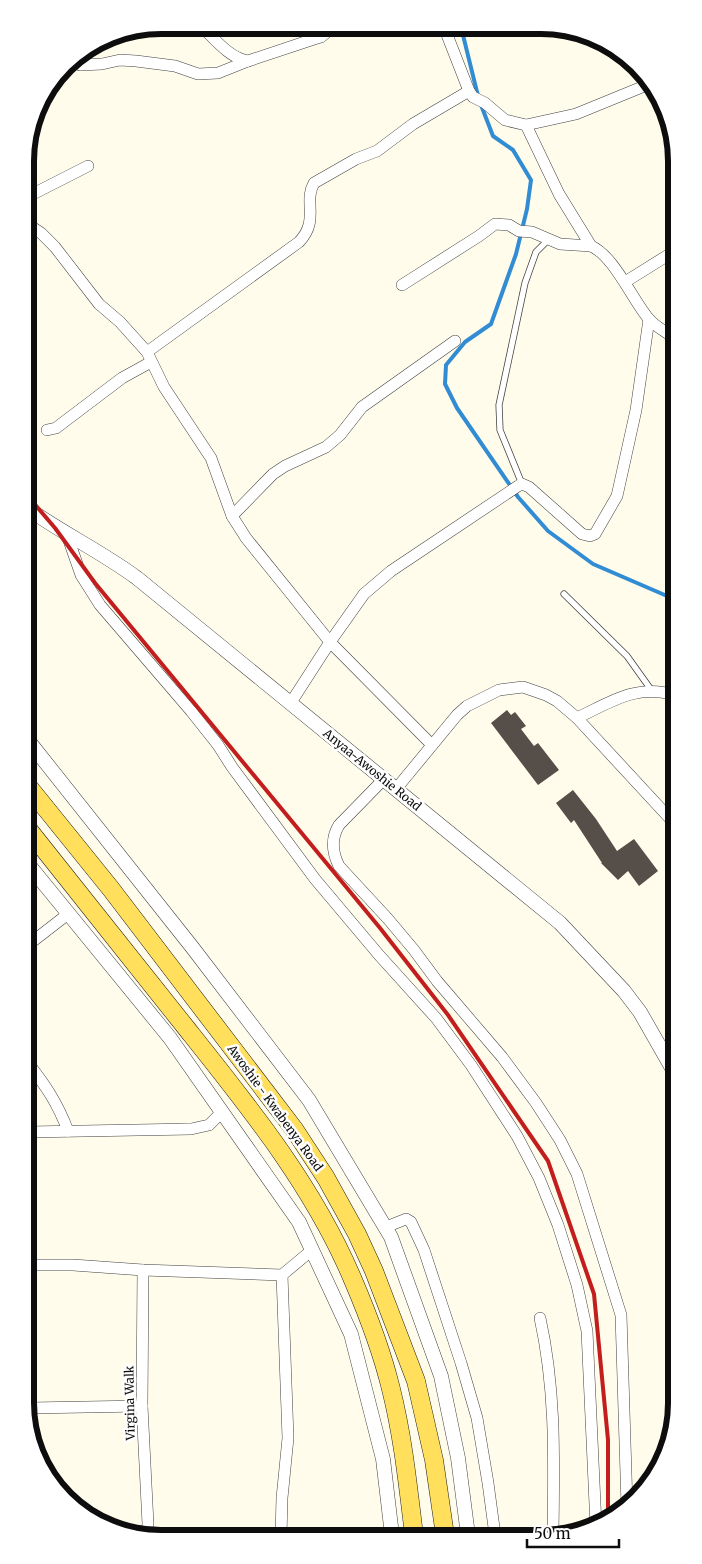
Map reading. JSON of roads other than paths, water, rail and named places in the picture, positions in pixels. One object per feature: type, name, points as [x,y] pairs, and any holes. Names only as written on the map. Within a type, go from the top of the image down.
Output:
[{"type":"main road","name":"Awoshie - Kwabenya Road","points":[[34,793],[111,889],[294,1129],[326,1178],[357,1234],[374,1270],[416,1381],[434,1460],[444,1530]]},
{"type":"main road","name":"Awoshie - Kwabenya Road","points":[[34,838],[211,1059],[275,1142],[307,1191],[353,1280],[391,1388],[405,1456],[413,1530]]},
{"type":"main road","points":[[86,903],[101,906],[110,897],[111,889]]},
{"type":"street","points":[[210,34],[234,56],[248,61]]},
{"type":"street","points":[[80,65],[102,64],[120,60],[174,66],[198,74],[218,72],[314,40],[323,34]]},
{"type":"street","points":[[447,34],[471,94],[505,120],[526,125],[576,114],[644,86]]},
{"type":"street","points":[[47,430],[56,428],[303,238],[309,227],[311,193],[314,183],[356,159],[377,151],[413,124],[471,94]]},
{"type":"street","points":[[526,125],[559,194],[591,246]]},
{"type":"street","points":[[34,194],[88,166]]},
{"type":"street","points":[[402,285],[479,236],[494,224],[509,225],[519,231],[532,232],[560,244],[591,246],[598,249],[625,282],[649,319],[668,333]]},
{"type":"street","points":[[34,229],[54,247],[99,304],[124,326],[149,357],[164,387],[211,458],[232,516],[246,538],[330,642],[432,745]]},
{"type":"street","points":[[625,282],[668,255]]},
{"type":"street","points":[[290,704],[364,594],[391,571],[520,485],[529,487],[582,534],[590,536],[596,534],[617,496],[636,410],[649,319]]},
{"type":"street","points":[[232,516],[273,474],[326,446],[340,436],[362,407],[455,341]]},
{"type":"street","name":"Anyaa-Awoshie Road","points":[[34,513],[137,578],[382,780],[560,923],[624,991],[640,1012],[668,1061]]},
{"type":"street","points":[[67,535],[81,575],[100,605],[212,738],[315,879],[379,955],[436,1018],[471,1065],[517,1136],[535,1170],[558,1225],[577,1285],[587,1331],[596,1518]]},
{"type":"street","points":[[396,790],[457,715],[467,706],[499,690],[523,687],[557,701],[577,718],[668,816]]},
{"type":"street","points":[[577,718],[627,694],[652,691],[668,694]]},
{"type":"street","points":[[34,748],[192,947],[309,1100],[386,1227],[441,1376],[458,1458],[467,1530]]},
{"type":"street","points":[[382,780],[334,832],[333,842],[336,859],[414,950],[437,981],[502,1058],[536,1103],[560,1140],[577,1174],[621,1315],[625,1382],[627,1497]]},
{"type":"street","points":[[34,872],[170,1038],[299,1222],[351,1334],[383,1459],[391,1530]]},
{"type":"street","points":[[34,940],[68,914]]},
{"type":"street","points":[[34,1071],[49,1090],[68,1131]]},
{"type":"street","points":[[34,1132],[191,1129],[209,1125],[222,1112]]},
{"type":"street","points":[[386,1227],[406,1219],[411,1222],[424,1250],[477,1418],[494,1530]]},
{"type":"street","points":[[34,1265],[73,1265],[143,1270],[282,1275],[312,1250]]},
{"type":"street","name":"Virgina Walk","points":[[143,1270],[142,1406],[147,1529]]},
{"type":"street","points":[[281,1530],[282,1498],[288,1438],[282,1275]]},
{"type":"street","points":[[540,1318],[548,1353],[552,1391],[553,1529]]},
{"type":"street","points":[[34,1408],[142,1406]]},
{"type":"lane","points":[[520,485],[500,430],[499,405],[525,283],[536,252],[548,240]]},
{"type":"lane","points":[[564,594],[627,656],[652,691]]},
{"type":"waterway","points":[[463,34],[478,96]]},
{"type":"waterway","points":[[481,105],[493,136],[513,150],[531,180],[527,209],[516,254],[491,324],[465,342],[446,365],[445,384],[457,408],[518,497],[548,531],[593,564],[668,596]]},
{"type":"railway","points":[[34,503],[55,528],[95,583],[380,928],[448,1015],[548,1161],[594,1294],[608,1440],[608,1511]]}]
